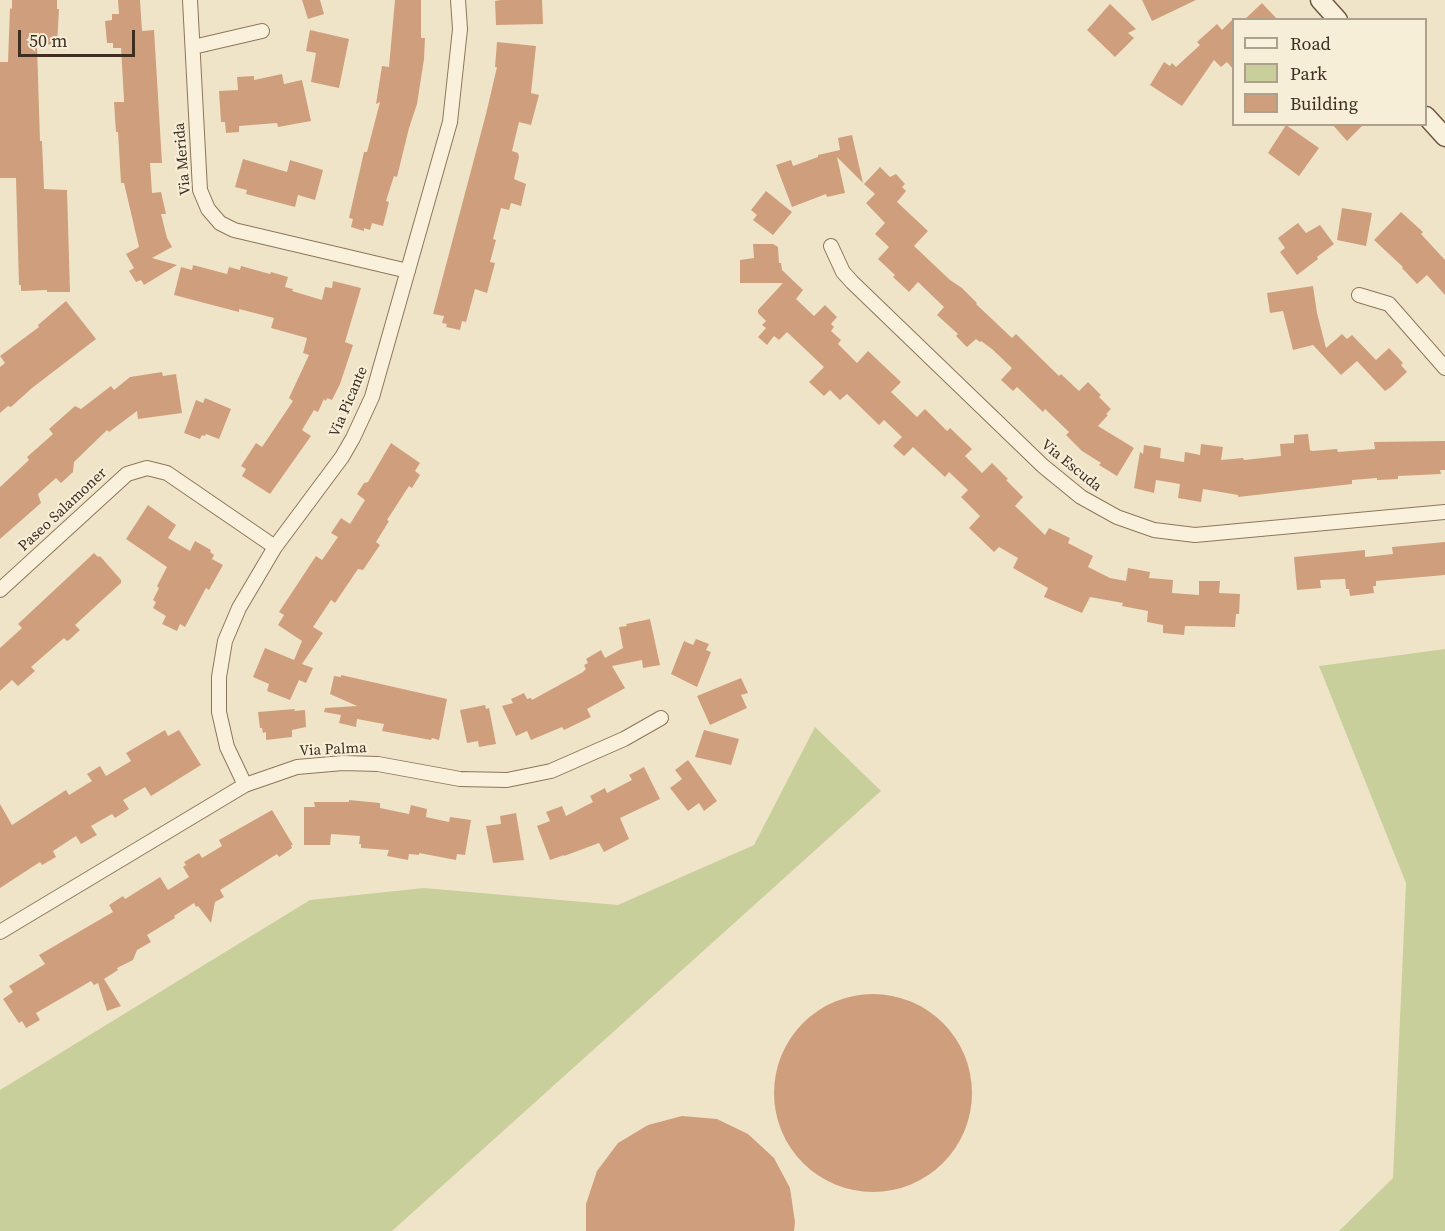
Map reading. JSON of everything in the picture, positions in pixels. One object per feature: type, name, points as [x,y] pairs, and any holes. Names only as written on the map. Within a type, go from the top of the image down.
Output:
[{"type":"main road","points":[[1320,0],[1336,18]]},
{"type":"main road","points":[[1427,118],[1445,137]]},
{"type":"street","name":"Via Merida","points":[[190,0],[200,190],[214,218],[234,230],[408,271]]},
{"type":"street","name":"Via Picante","points":[[245,785],[234,764],[222,730],[218,695],[220,668],[231,624],[275,547],[342,457],[363,419],[380,374],[450,122],[460,29],[458,0]]},
{"type":"street","points":[[193,47],[262,31]]},
{"type":"street","name":"Via Escuda","points":[[831,246],[843,272],[852,282],[1026,450],[1062,484],[1098,508],[1117,517],[1154,530],[1194,535],[1445,512]]},
{"type":"street","points":[[1359,295],[1389,304],[1445,368]]},
{"type":"street","name":"Paseo Salamoner","points":[[0,590],[127,474],[147,468],[167,473],[275,547]]},
{"type":"street","name":"Via Palma","points":[[0,932],[245,785],[297,767],[343,763],[378,764],[460,779],[507,780],[551,771],[624,739],[661,718]]},
{"type":"green space","points":[[1445,649],[1445,1231],[1339,1231],[1393,1178],[1406,883],[1319,666]]},
{"type":"green space","points":[[815,727],[881,791],[392,1231],[0,1231],[0,1090],[310,900],[424,888],[618,905],[754,845]]},
{"type":"building","points":[[12,0],[57,0],[57,9],[59,9],[57,45],[37,46],[40,141],[42,141],[44,189],[67,190],[70,292],[21,291],[21,285],[19,285],[16,178],[0,178],[0,62],[8,62]]},
{"type":"building","points":[[118,0],[140,0],[142,31],[154,30],[162,163],[150,163],[152,193],[161,192],[166,214],[161,214],[167,238],[172,247],[152,258],[177,265],[144,285],[141,280],[136,282],[129,271],[134,268],[126,254],[139,247],[124,183],[121,183],[118,132],[116,132],[114,102],[124,102],[121,48],[113,48],[113,43],[107,43],[105,21],[112,20],[112,14],[119,14]]},
{"type":"building","points":[[302,0],[320,0],[324,14],[308,19]]},
{"type":"building","points":[[395,0],[421,0],[421,38],[425,38],[424,59],[417,104],[397,177],[394,176],[386,201],[389,202],[383,226],[372,223],[370,230],[364,228],[364,231],[351,227],[353,219],[349,218],[364,152],[367,152],[380,102],[376,104],[382,66],[389,67]]},
{"type":"building","points":[[542,0],[543,24],[496,25],[495,1]]},
{"type":"building","points":[[1142,0],[1196,0],[1152,21]]},
{"type":"building","points":[[1262,3],[1276,18],[1246,18]]},
{"type":"building","points":[[1110,4],[1136,29],[1128,33],[1134,38],[1115,57],[1087,30]]},
{"type":"building","points":[[1232,20],[1232,68],[1227,62],[1221,67],[1214,60],[1182,106],[1150,85],[1164,62],[1170,66],[1172,63],[1176,67],[1200,45],[1197,42],[1217,24],[1222,30]]},
{"type":"building","points":[[310,30],[349,39],[339,88],[311,82],[316,53],[306,51]]},
{"type":"building","points":[[497,42],[536,46],[531,93],[539,95],[531,125],[519,122],[512,151],[518,153],[519,157],[514,179],[526,184],[521,206],[511,203],[509,210],[501,208],[490,262],[495,263],[487,293],[475,289],[466,322],[462,321],[460,330],[446,327],[447,324],[442,323],[444,316],[433,314],[486,114],[497,67],[495,67]]},
{"type":"building","points":[[282,74],[284,84],[302,80],[311,121],[278,127],[277,123],[239,126],[239,132],[226,133],[225,122],[221,122],[219,91],[238,90],[237,77],[254,76],[254,80]]},
{"type":"building","points":[[1285,126],[1319,148],[1299,176],[1268,153]]},
{"type":"building","points":[[1334,126],[1362,126],[1347,141]]},
{"type":"building","points":[[852,135],[863,183],[837,157],[845,193],[827,197],[826,194],[792,207],[776,165],[791,160],[793,166],[818,157],[818,155],[840,150],[838,138]]},
{"type":"building","points":[[243,159],[287,172],[290,160],[323,170],[315,200],[298,195],[295,207],[246,194],[247,190],[235,187]]},
{"type":"building","points":[[880,167],[890,177],[896,174],[905,184],[902,187],[906,191],[897,202],[928,231],[914,246],[950,280],[962,288],[1012,338],[1016,334],[1059,376],[1061,374],[1079,391],[1088,382],[1101,395],[1099,397],[1111,409],[1098,426],[1134,448],[1117,476],[1082,451],[1066,435],[1069,432],[1045,409],[1043,412],[1017,387],[1013,391],[1001,380],[1012,368],[992,349],[976,339],[967,347],[956,336],[958,334],[937,315],[944,307],[918,282],[909,292],[878,259],[889,247],[875,234],[885,223],[866,203],[875,194],[864,184]]},
{"type":"building","points":[[766,191],[792,212],[773,235],[753,220],[757,215],[751,210]]},
{"type":"building","points":[[1342,208],[1372,213],[1366,246],[1337,240]]},
{"type":"building","points":[[1401,212],[1423,232],[1421,234],[1445,260],[1445,295],[1427,275],[1417,284],[1403,267],[1374,240]]},
{"type":"building","points":[[1298,223],[1306,233],[1320,225],[1334,244],[1297,275],[1280,252],[1285,248],[1278,238]]},
{"type":"building","points":[[753,244],[773,244],[778,247],[782,270],[803,290],[796,299],[814,316],[825,305],[837,317],[831,324],[834,327],[831,331],[841,340],[838,344],[857,363],[868,351],[901,382],[891,392],[917,417],[925,409],[947,431],[950,428],[972,449],[965,456],[982,473],[992,463],[1023,497],[1015,506],[1045,535],[1049,528],[1070,538],[1068,543],[1093,556],[1088,567],[1110,578],[1126,581],[1128,568],[1150,572],[1149,578],[1173,580],[1172,593],[1199,595],[1199,581],[1220,581],[1219,593],[1240,594],[1239,614],[1236,614],[1235,627],[1185,626],[1184,635],[1163,633],[1163,625],[1147,622],[1148,611],[1122,606],[1123,603],[1090,597],[1082,613],[1044,597],[1048,588],[1013,568],[1018,558],[999,547],[994,552],[969,528],[980,516],[961,497],[968,490],[949,472],[945,477],[913,447],[904,456],[893,446],[902,437],[884,420],[879,425],[847,394],[840,400],[830,390],[824,396],[809,382],[824,367],[787,332],[779,340],[774,336],[767,345],[758,337],[766,328],[762,325],[766,321],[758,310],[783,283],[740,283],[740,260],[754,258]]},
{"type":"building","points":[[193,265],[227,274],[229,267],[240,270],[241,266],[270,274],[271,272],[288,277],[285,287],[293,289],[292,291],[322,300],[325,287],[332,288],[333,281],[361,288],[345,342],[353,345],[340,384],[332,400],[324,399],[318,412],[314,410],[302,430],[311,436],[270,494],[242,476],[246,469],[241,466],[256,443],[262,447],[293,401],[289,398],[309,355],[303,353],[307,338],[271,328],[274,318],[239,309],[239,312],[174,295],[181,267],[192,270]]},
{"type":"building","points":[[1313,286],[1326,348],[1342,334],[1347,339],[1352,335],[1376,360],[1389,348],[1403,363],[1401,365],[1407,372],[1391,387],[1385,391],[1357,361],[1341,375],[1313,345],[1293,350],[1283,311],[1270,313],[1267,293]]},
{"type":"building","points":[[66,301],[96,339],[11,407],[8,406],[0,413],[0,367],[5,363],[0,356],[39,327],[38,325]]},
{"type":"building","points":[[162,372],[163,376],[176,374],[182,413],[138,419],[137,411],[109,432],[107,430],[74,462],[73,472],[61,483],[56,478],[38,494],[41,503],[0,539],[0,487],[29,460],[27,457],[53,434],[49,429],[75,406],[81,409],[111,386],[114,390],[130,377]]},
{"type":"building","points":[[205,398],[231,409],[219,439],[206,434],[200,439],[184,433],[196,400],[203,403]]},
{"type":"building","points":[[1308,434],[1312,451],[1337,449],[1338,452],[1375,449],[1374,442],[1445,441],[1445,470],[1440,470],[1441,474],[1398,476],[1398,479],[1352,480],[1352,484],[1238,497],[1238,495],[1203,489],[1201,502],[1178,498],[1180,484],[1156,480],[1154,493],[1134,488],[1140,452],[1143,454],[1144,445],[1161,448],[1160,458],[1184,462],[1185,452],[1200,455],[1201,444],[1223,447],[1221,460],[1243,458],[1244,460],[1281,456],[1280,444],[1294,443],[1294,435]]},
{"type":"building","points":[[391,443],[420,463],[415,471],[420,475],[412,488],[409,486],[387,520],[389,521],[376,542],[380,545],[363,570],[358,569],[335,603],[331,600],[313,627],[323,633],[302,664],[313,668],[306,683],[299,680],[290,700],[267,691],[269,684],[253,677],[265,648],[294,660],[302,641],[278,625],[284,615],[279,612],[316,556],[322,560],[338,537],[331,533],[341,518],[350,524],[365,500],[357,494],[364,483],[368,482]]},
{"type":"building","points":[[148,505],[176,525],[168,538],[190,551],[195,541],[211,550],[210,552],[214,555],[212,559],[223,565],[209,590],[206,588],[185,627],[180,624],[177,631],[162,624],[166,616],[153,608],[156,602],[153,600],[159,588],[157,586],[167,567],[126,539]]},
{"type":"building","points":[[1445,542],[1445,575],[1376,581],[1376,586],[1373,586],[1374,593],[1350,596],[1349,589],[1346,589],[1345,579],[1320,580],[1321,588],[1297,590],[1294,557],[1365,550],[1365,557],[1393,554],[1392,547]]},
{"type":"building","points":[[94,553],[100,556],[121,580],[121,583],[75,625],[80,630],[67,641],[64,638],[31,667],[35,671],[18,686],[12,680],[0,691],[0,648],[22,628],[18,624]]},
{"type":"building","points":[[650,619],[660,665],[643,668],[642,660],[612,666],[625,688],[587,709],[591,717],[564,730],[562,727],[531,740],[527,731],[516,736],[502,706],[513,703],[511,699],[524,693],[527,699],[532,700],[583,672],[586,669],[584,665],[588,663],[586,659],[601,650],[605,658],[623,648],[619,627]]},
{"type":"building","points":[[696,639],[709,644],[706,650],[711,652],[697,687],[671,674],[684,641],[693,645]]},
{"type":"building","points":[[341,675],[447,699],[439,740],[382,731],[384,724],[357,719],[356,727],[339,723],[341,715],[324,712],[325,708],[357,706],[330,694],[334,676],[341,677]]},
{"type":"building","points":[[741,678],[748,693],[741,695],[747,708],[710,725],[697,696]]},
{"type":"building","points":[[485,705],[486,709],[489,708],[496,744],[479,747],[478,741],[467,743],[460,710]]},
{"type":"building","points":[[295,709],[294,711],[305,710],[306,727],[292,730],[292,737],[266,740],[266,732],[263,733],[260,728],[258,712]]},
{"type":"building","points":[[165,730],[168,736],[179,730],[201,765],[151,796],[145,787],[123,800],[129,809],[115,818],[112,814],[91,826],[97,835],[81,844],[76,836],[53,851],[56,857],[42,865],[40,862],[0,888],[0,804],[12,825],[66,790],[69,795],[92,781],[87,774],[100,766],[106,776],[131,761],[126,753]]},
{"type":"building","points":[[704,730],[739,739],[731,765],[695,757]]},
{"type":"building","points":[[688,760],[717,801],[704,811],[699,803],[688,811],[670,788],[682,779],[675,770]]},
{"type":"building","points":[[644,767],[660,799],[620,818],[629,839],[604,852],[599,843],[550,860],[537,826],[550,821],[546,812],[562,806],[566,816],[593,802],[590,796],[605,788],[607,793],[632,780],[629,775]]},
{"type":"building","points":[[349,800],[380,803],[380,808],[409,814],[411,805],[427,809],[426,817],[449,822],[450,817],[471,820],[465,855],[457,854],[456,860],[419,853],[419,855],[409,854],[408,860],[387,856],[389,850],[361,848],[360,836],[331,834],[330,845],[304,845],[304,807],[315,807],[314,802],[349,802]]},
{"type":"building","points":[[272,810],[293,845],[291,845],[292,848],[279,857],[277,854],[220,890],[224,897],[215,902],[211,923],[194,903],[147,935],[151,942],[137,950],[133,960],[117,968],[118,970],[104,979],[121,1006],[107,1011],[98,983],[94,985],[91,981],[36,1013],[40,1020],[26,1028],[22,1021],[19,1023],[3,999],[13,992],[9,986],[45,964],[39,955],[113,912],[109,905],[123,896],[125,899],[160,877],[168,890],[189,877],[183,867],[186,865],[184,862],[199,853],[202,858],[222,846],[219,840]]},
{"type":"building","points":[[516,813],[524,860],[493,863],[486,826],[501,824],[500,816]]},
{"type":"building","points":[[873,994],[892,996],[911,1002],[928,1011],[943,1023],[955,1038],[964,1055],[970,1074],[972,1093],[970,1112],[964,1131],[955,1148],[943,1163],[928,1175],[911,1184],[892,1190],[873,1192],[854,1190],[835,1184],[818,1175],[803,1163],[791,1148],[782,1131],[776,1112],[774,1093],[776,1074],[782,1055],[791,1038],[803,1023],[818,1011],[835,1002],[854,996]]},
{"type":"building","points":[[682,1116],[717,1119],[748,1134],[774,1158],[790,1188],[795,1222],[794,1231],[586,1231],[586,1204],[597,1171],[618,1143],[648,1125]]}]
